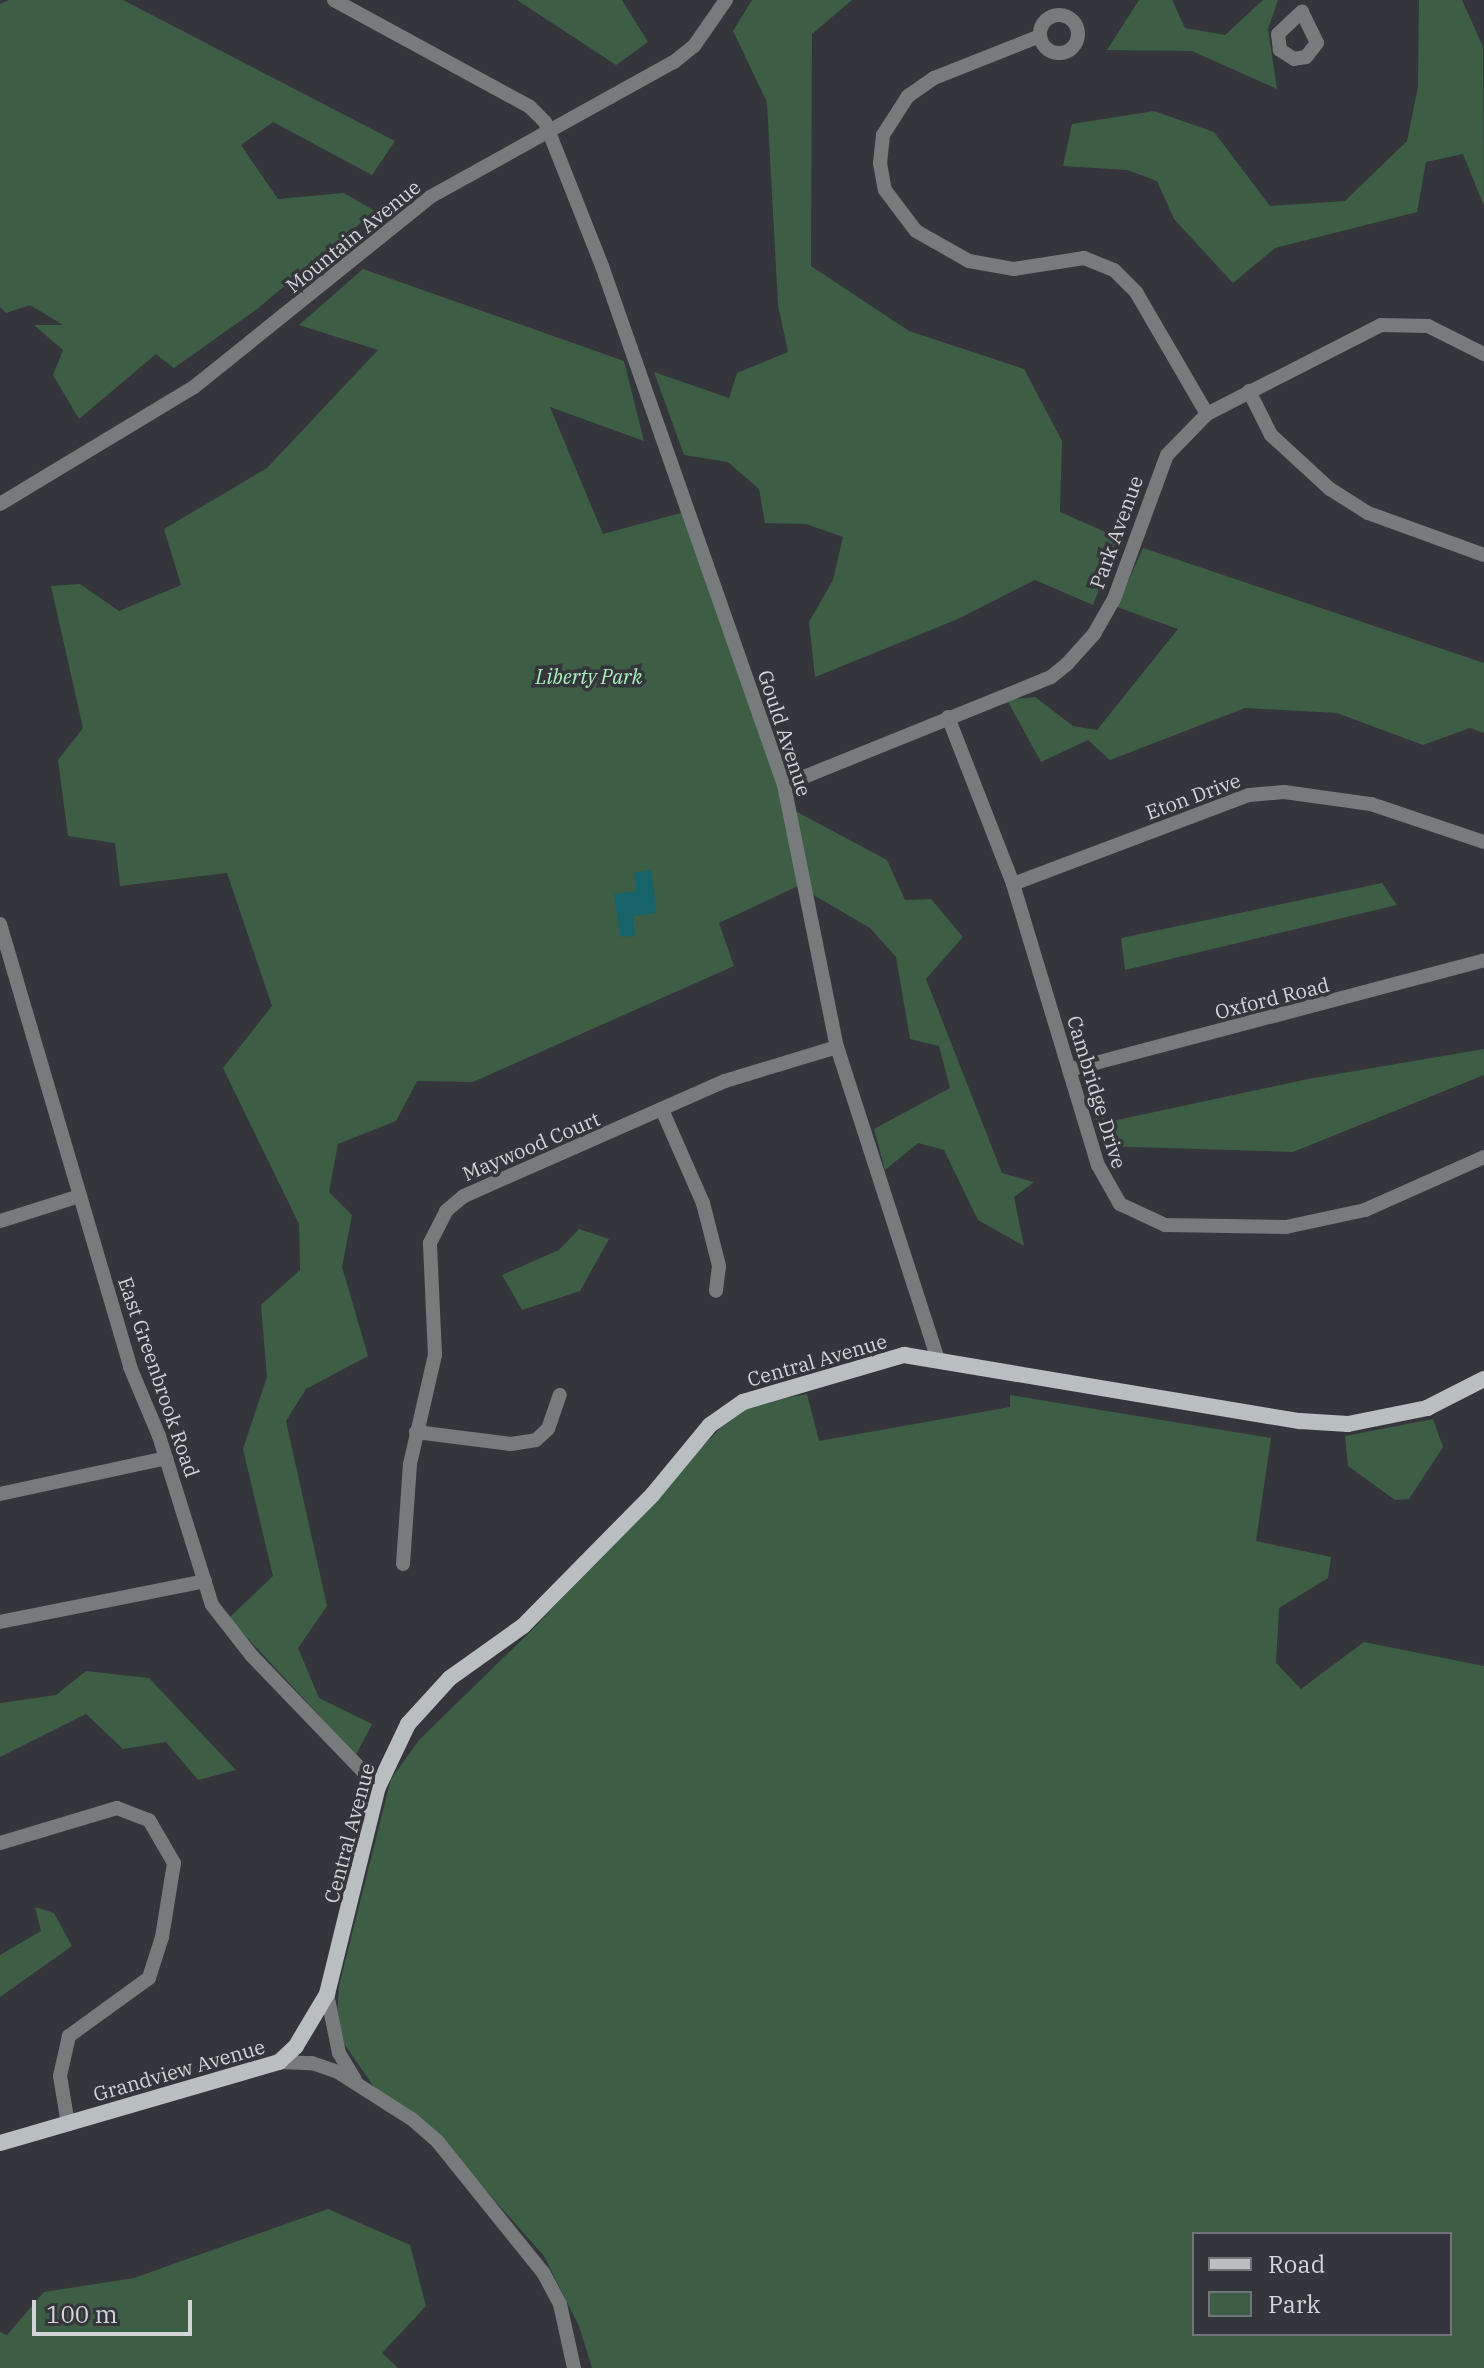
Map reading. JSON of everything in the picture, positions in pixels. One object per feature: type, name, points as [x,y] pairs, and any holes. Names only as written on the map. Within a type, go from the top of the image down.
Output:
[{"type":"main road","name":"Central Avenue","points":[[341,1938],[378,1787],[398,1740],[428,1698],[523,1626],[718,1419],[762,1395],[904,1355],[1300,1421],[1348,1424],[1427,1408],[1484,1379]]},
{"type":"main road","name":"Grandview Avenue","points":[[0,2143],[279,2062],[315,2022],[327,1994],[341,1938]]},
{"type":"street","points":[[334,0],[530,107],[550,133]]},
{"type":"street","name":"Mountain Avenue","points":[[0,504],[194,387],[430,197],[674,62],[694,46],[726,0]]},
{"type":"street","points":[[1040,36],[934,78],[908,96],[890,118],[881,144],[885,190],[916,231],[969,261],[1014,269],[1084,258],[1114,270],[1136,292],[1207,414]]},
{"type":"street","name":"Gould Avenue","points":[[550,133],[784,785],[837,1047],[938,1359]]},
{"type":"street","name":"Park Avenue","points":[[784,785],[1051,677],[1081,650],[1114,599],[1167,455],[1207,414],[1381,325],[1428,326],[1484,354]]},
{"type":"street","points":[[1249,391],[1271,435],[1330,489],[1368,513],[1484,555]]},
{"type":"street","name":"Cambridge Drive","points":[[948,717],[1013,884],[1105,1184],[1134,1214],[1157,1224],[1230,1229],[1325,1220],[1365,1210],[1484,1157]]},
{"type":"street","name":"Eton Drive","points":[[1013,884],[1249,795],[1328,795],[1371,804],[1484,842]]},
{"type":"street","name":"East Greenbrook Road","points":[[0,924],[2,942],[130,1367],[166,1458],[205,1581],[227,1629],[378,1787]]},
{"type":"street","name":"Oxford Road","points":[[1069,1070],[1484,960]]},
{"type":"street","name":"Maywood Court","points":[[403,1564],[416,1432],[435,1355],[430,1243],[446,1211],[464,1196],[663,1112],[725,1081],[837,1047]]},
{"type":"street","points":[[663,1112],[703,1203],[719,1266],[716,1291]]},
{"type":"street","points":[[0,1221],[80,1196]]},
{"type":"street","points":[[416,1432],[511,1444],[536,1440],[552,1422],[560,1395]]},
{"type":"street","points":[[0,1494],[166,1458]]},
{"type":"street","points":[[0,1622],[205,1581]]},
{"type":"street","points":[[0,1843],[117,1808],[149,1820],[174,1863],[162,1937],[149,1978],[69,2036],[60,2076],[68,2124]]},
{"type":"street","points":[[327,1994],[339,2053],[358,2085]]},
{"type":"street","points":[[279,2062],[325,2067],[358,2085],[438,2142],[530,2253],[560,2304],[574,2368]]},
{"type":"green space","points":[[9,0],[123,0],[395,141],[372,175],[273,122],[241,145],[278,199],[344,193],[375,211],[257,309],[174,368],[156,354],[79,419],[53,375],[63,350],[34,325],[63,325],[30,305],[6,313],[0,307],[0,4]]},
{"type":"green space","points":[[517,0],[622,0],[648,42],[616,65]]},
{"type":"green space","points":[[752,0],[852,0],[812,34],[811,266],[909,331],[1024,369],[1062,441],[1060,512],[1119,538],[1093,605],[1035,580],[958,619],[815,677],[809,622],[833,580],[843,537],[806,524],[765,523],[759,489],[728,462],[684,455],[654,372],[729,398],[737,373],[788,352],[778,305],[767,102],[733,31]]},
{"type":"green space","points":[[1139,0],[1172,0],[1185,28],[1225,35],[1263,0],[1278,0],[1268,29],[1277,89],[1192,51],[1107,50]]},
{"type":"green space","points":[[1419,0],[1462,0],[1483,47],[1484,206],[1463,154],[1426,162],[1417,212],[1275,248],[1233,283],[1174,219],[1157,181],[1127,170],[1063,166],[1072,124],[1154,111],[1214,132],[1270,206],[1345,201],[1407,141],[1418,87]]},
{"type":"green space","name":"Liberty Park","points":[[363,269],[624,361],[644,441],[550,407],[603,534],[688,511],[784,805],[887,860],[905,900],[931,899],[963,937],[926,979],[1002,1173],[1034,1182],[1014,1197],[1024,1246],[978,1220],[944,1150],[918,1143],[885,1170],[874,1129],[950,1088],[939,1046],[910,1039],[896,957],[870,928],[798,886],[719,923],[734,966],[473,1082],[417,1081],[396,1121],[338,1144],[329,1192],[352,1215],[342,1267],[368,1356],[306,1389],[286,1421],[327,1606],[298,1648],[319,1698],[372,1724],[356,1755],[229,1618],[273,1576],[243,1449],[267,1377],[261,1305],[300,1270],[299,1224],[223,1068],[272,1006],[227,873],[120,886],[115,843],[68,836],[58,760],[83,728],[51,586],[80,584],[119,611],[181,585],[164,529],[267,468],[378,350],[299,325]]},
{"type":"green space","points":[[1143,548],[1484,663],[1484,733],[1470,728],[1423,745],[1337,713],[1245,708],[1110,760],[1088,740],[1041,762],[1007,700],[1035,697],[1073,726],[1097,730],[1178,629],[1117,607]]},
{"type":"green space","points":[[1382,883],[1397,905],[1125,970],[1121,938]]},
{"type":"green space","points":[[1484,1049],[1484,1075],[1293,1152],[1102,1146],[1095,1117],[1117,1120],[1308,1079]]},
{"type":"green space","points":[[579,1229],[609,1239],[580,1291],[522,1310],[502,1275],[559,1250]]},
{"type":"green space","points":[[807,1394],[819,1441],[1010,1407],[1010,1395],[1271,1438],[1256,1541],[1331,1557],[1328,1578],[1279,1608],[1276,1663],[1301,1689],[1364,1642],[1484,1666],[1484,2368],[592,2368],[579,2326],[544,2256],[435,2133],[376,2090],[336,2032],[339,1986],[391,1779],[419,1740],[534,1628],[721,1427],[753,1404]]},
{"type":"green space","points":[[1433,1419],[1443,1447],[1409,1499],[1395,1500],[1348,1466],[1345,1436]]},
{"type":"green space","points":[[86,1671],[149,1678],[236,1770],[198,1780],[166,1742],[123,1749],[86,1714],[0,1757],[0,1703],[56,1695]]},
{"type":"green space","points":[[35,1907],[54,1913],[72,1946],[0,1997],[0,1955],[41,1931]]},
{"type":"green space","points":[[328,2209],[410,2245],[426,2306],[382,2353],[398,2368],[0,2368],[0,2332],[7,2335],[44,2292],[134,2278]]},
{"type":"water","points":[[651,870],[657,913],[633,916],[635,936],[620,937],[614,894],[636,891],[634,872]]}]
